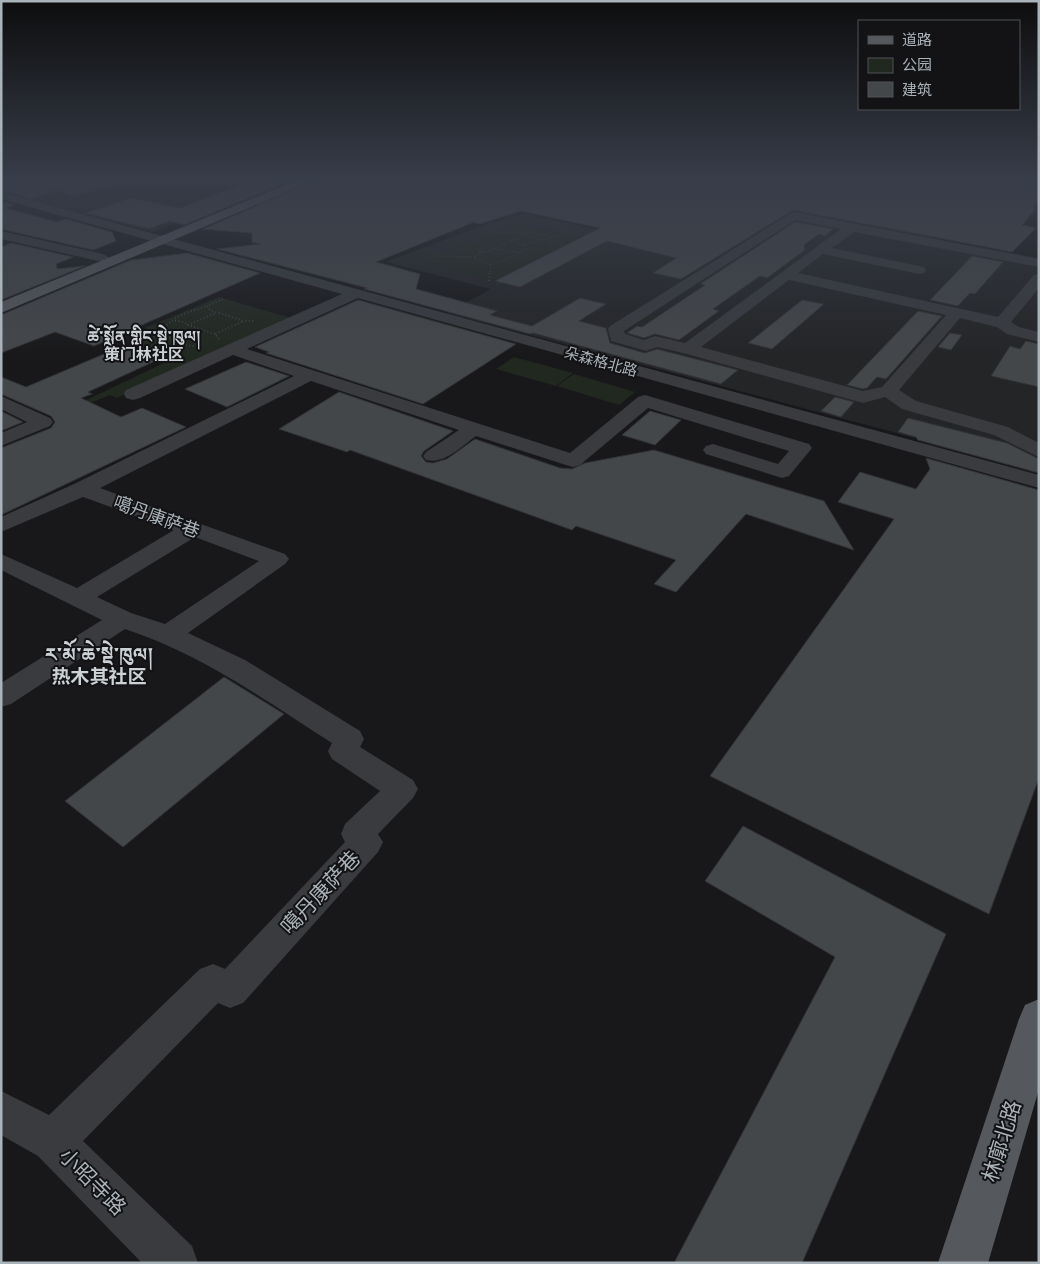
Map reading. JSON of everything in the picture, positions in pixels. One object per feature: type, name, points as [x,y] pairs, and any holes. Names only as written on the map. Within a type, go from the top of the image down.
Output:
[{"type":"main road","points":[[1,300],[103,258],[158,239]]},
{"type":"main road","points":[[1,308],[158,239]]},
{"type":"main road","name":"林廓北路","points":[[963,1263],[1039,1019]]},
{"type":"street","points":[[14,238],[103,258]]},
{"type":"street","name":"朵森格北路","points":[[154,238],[1039,482]]},
{"type":"street","points":[[759,238],[616,329],[617,337],[646,346],[655,341],[688,349],[863,397],[888,391],[956,313]]},
{"type":"street","points":[[688,349],[838,238]]},
{"type":"street","points":[[904,238],[1039,263]]},
{"type":"street","points":[[889,298],[946,246]]},
{"type":"street","points":[[822,250],[919,270]]},
{"type":"street","points":[[786,275],[1002,323],[1013,331],[1039,337]]},
{"type":"street","points":[[1002,323],[1039,278]]},
{"type":"street","points":[[133,394],[355,294]]},
{"type":"street","points":[[233,350],[573,461],[645,401],[770,438],[802,448],[782,472],[713,450],[739,429]]},
{"type":"street","points":[[1,524],[82,489],[310,375]]},
{"type":"street","points":[[888,391],[909,405],[1001,432],[1039,451]]},
{"type":"street","points":[[1,402],[43,422],[1,440]]},
{"type":"street","points":[[770,438],[806,417]]},
{"type":"street","points":[[433,456],[475,428]]},
{"type":"street","name":"噶丹康萨巷","points":[[82,489],[277,559],[168,634]]},
{"type":"street","points":[[78,598],[192,528]]},
{"type":"street","name":"噶丹康萨巷","points":[[1,561],[122,618],[168,634],[235,667],[349,739],[343,751],[402,789],[358,834],[366,842],[230,990],[212,982],[53,1140]]},
{"type":"street","points":[[1,697],[122,618]]},
{"type":"street","name":"小昭寺路","points":[[1,1112],[53,1140],[175,1263]]},
{"type":"path","points":[[474,257],[518,238]]},
{"type":"path","points":[[532,238],[541,240]]},
{"type":"path","points":[[510,241],[523,245],[549,238]]},
{"type":"path","points":[[474,239],[482,248],[479,251],[480,253]]},
{"type":"path","points":[[545,239],[562,246]]},
{"type":"path","points":[[432,256],[474,257],[490,264],[525,250],[523,245]]},
{"type":"path","points":[[493,249],[520,252]]},
{"type":"path","points":[[489,281],[490,264]]},
{"type":"path","points":[[199,346],[187,345],[161,334],[165,326],[223,299]]},
{"type":"path","points":[[207,306],[210,310],[217,313],[244,321],[282,326]]},
{"type":"path","points":[[188,325],[217,313]]},
{"type":"path","points":[[174,321],[181,321],[215,334]]},
{"type":"shaded area","points":[[450,238],[634,238],[671,246],[689,238],[933,238],[1039,258],[1039,471],[447,313],[491,289],[386,262]]},
{"type":"green space","points":[[481,238],[577,239],[492,281],[433,264],[427,260]]},
{"type":"green space","points":[[219,297],[291,318],[223,352],[117,398],[110,395],[56,417],[55,415],[164,363],[159,361],[165,357],[132,346],[151,337],[154,331],[145,328]]},
{"type":"green space","points":[[514,357],[573,373],[556,386],[496,369]]},
{"type":"green space","points":[[574,374],[635,392],[619,405],[557,386]]},
{"type":"building","points":[[40,238],[115,238],[116,241],[93,250]]},
{"type":"building","points":[[252,238],[435,238],[376,262],[420,274],[416,289],[497,311],[490,315],[532,326],[580,298],[606,304],[579,321],[606,328],[610,343],[645,353],[657,349],[738,370],[721,384],[217,249],[260,244],[252,242]]},
{"type":"building","points":[[580,238],[748,238],[681,279],[653,273],[676,258],[607,241],[520,287],[495,281]]},
{"type":"building","points":[[771,238],[814,238],[804,245],[805,250],[767,278],[760,276],[713,309],[719,311],[679,340],[655,334],[644,338],[627,333],[637,326],[642,327],[705,285],[700,284]]},
{"type":"building","points":[[939,238],[1026,238],[1012,252]]},
{"type":"building","points":[[11,243],[73,257],[56,264],[57,269],[85,266],[1,300],[1,247]]},
{"type":"building","points":[[187,253],[260,273],[94,346],[55,332],[1,353],[1,315],[131,260]]},
{"type":"building","points":[[972,256],[1003,262],[975,294],[970,293],[958,306],[930,300]]},
{"type":"building","points":[[358,300],[516,344],[423,404],[266,353],[269,352],[255,347]]},
{"type":"building","points":[[802,300],[824,304],[772,349],[748,343]]},
{"type":"building","points":[[918,311],[942,316],[886,379],[877,377],[867,388],[863,389],[847,385]]},
{"type":"building","points":[[950,333],[962,335],[951,350],[938,347]]},
{"type":"building","points":[[1026,341],[1039,344],[1039,387],[991,376],[1010,346],[1020,349]]},
{"type":"building","points":[[123,346],[157,357],[151,360],[155,361],[88,392],[92,394],[81,398],[121,417],[142,408],[186,427],[1,515],[1,448],[51,428],[55,422],[51,416],[1,394],[1,377],[26,387]]},
{"type":"building","points":[[246,362],[289,376],[227,407],[185,389]]},
{"type":"building","points":[[339,392],[453,431],[424,451],[421,456],[426,462],[433,463],[447,459],[475,439],[560,468],[572,469],[585,463],[654,450],[824,501],[854,550],[746,514],[676,592],[654,584],[676,560],[576,526],[572,530],[350,450],[347,452],[279,429]]},
{"type":"building","points":[[835,397],[854,402],[841,417],[821,411]]},
{"type":"building","points":[[1,411],[23,422],[1,431]]},
{"type":"building","points":[[650,411],[681,420],[655,445],[622,435]]},
{"type":"building","points":[[908,418],[1007,443],[1039,459],[1039,473],[918,440],[916,437],[898,432]]},
{"type":"building","points":[[926,458],[1039,490],[1039,778],[989,914],[710,776],[894,519],[838,502],[860,472],[916,489],[930,469]]},
{"type":"building","points":[[224,677],[284,714],[123,847],[65,801]]},
{"type":"building","points":[[743,826],[946,934],[802,1263],[674,1263],[835,957],[705,881]]},
{"type":"district","name":"ཚེ་སྨོན་གླིང་སྡེ་ཁུལ། 策门林社区","points":[[144,345]]},
{"type":"district","name":"ར་མོ་ཆེ་སྡེ་ཁུལ། 热木其社区","points":[[99,664]]}]
